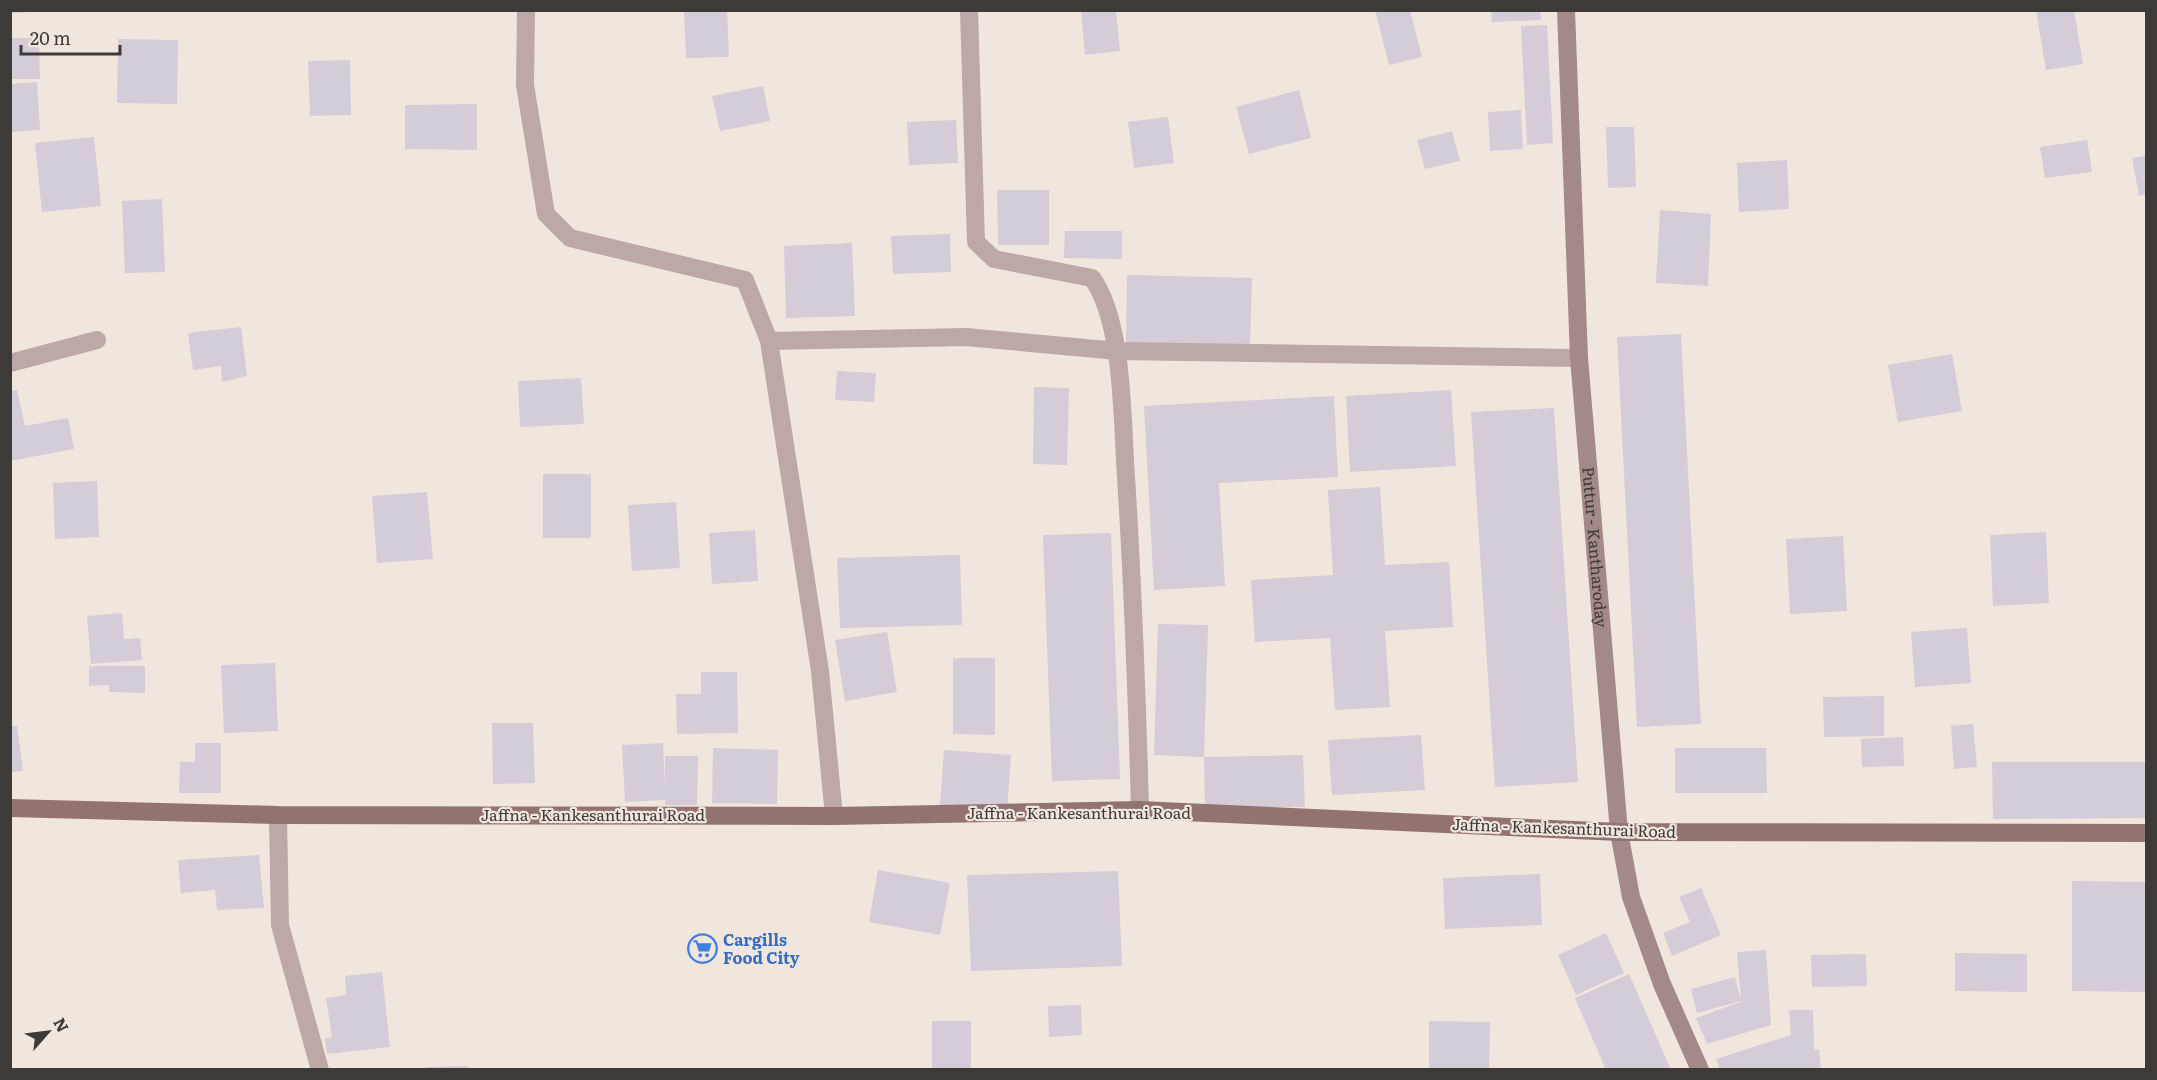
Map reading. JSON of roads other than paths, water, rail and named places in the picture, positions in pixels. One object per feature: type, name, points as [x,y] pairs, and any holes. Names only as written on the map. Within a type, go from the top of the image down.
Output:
[{"type":"main road","name":"Puttur - Kantharoday","points":[[1566,10],[1579,358],[1619,832],[1631,897],[1662,984],[1700,1070]]},
{"type":"main road","name":"Jaffna - Kankesanthurai Road","points":[[10,808],[278,815],[834,816],[1140,810],[1619,832],[2146,833]]},
{"type":"street","points":[[526,10],[525,85],[546,214],[570,238],[745,280],[769,341],[820,671],[834,816]]},
{"type":"street","points":[[969,10],[976,242],[994,259],[1092,278],[1101,290],[1118,351],[1134,614],[1140,810]]},
{"type":"street","points":[[769,341],[966,337],[1118,351],[1579,358]]},
{"type":"street","points":[[10,363],[97,340]]},
{"type":"street","points":[[278,815],[280,925],[320,1070]]},
{"type":"place","name":"Cargills Food City","points":[[702,949]]}]
